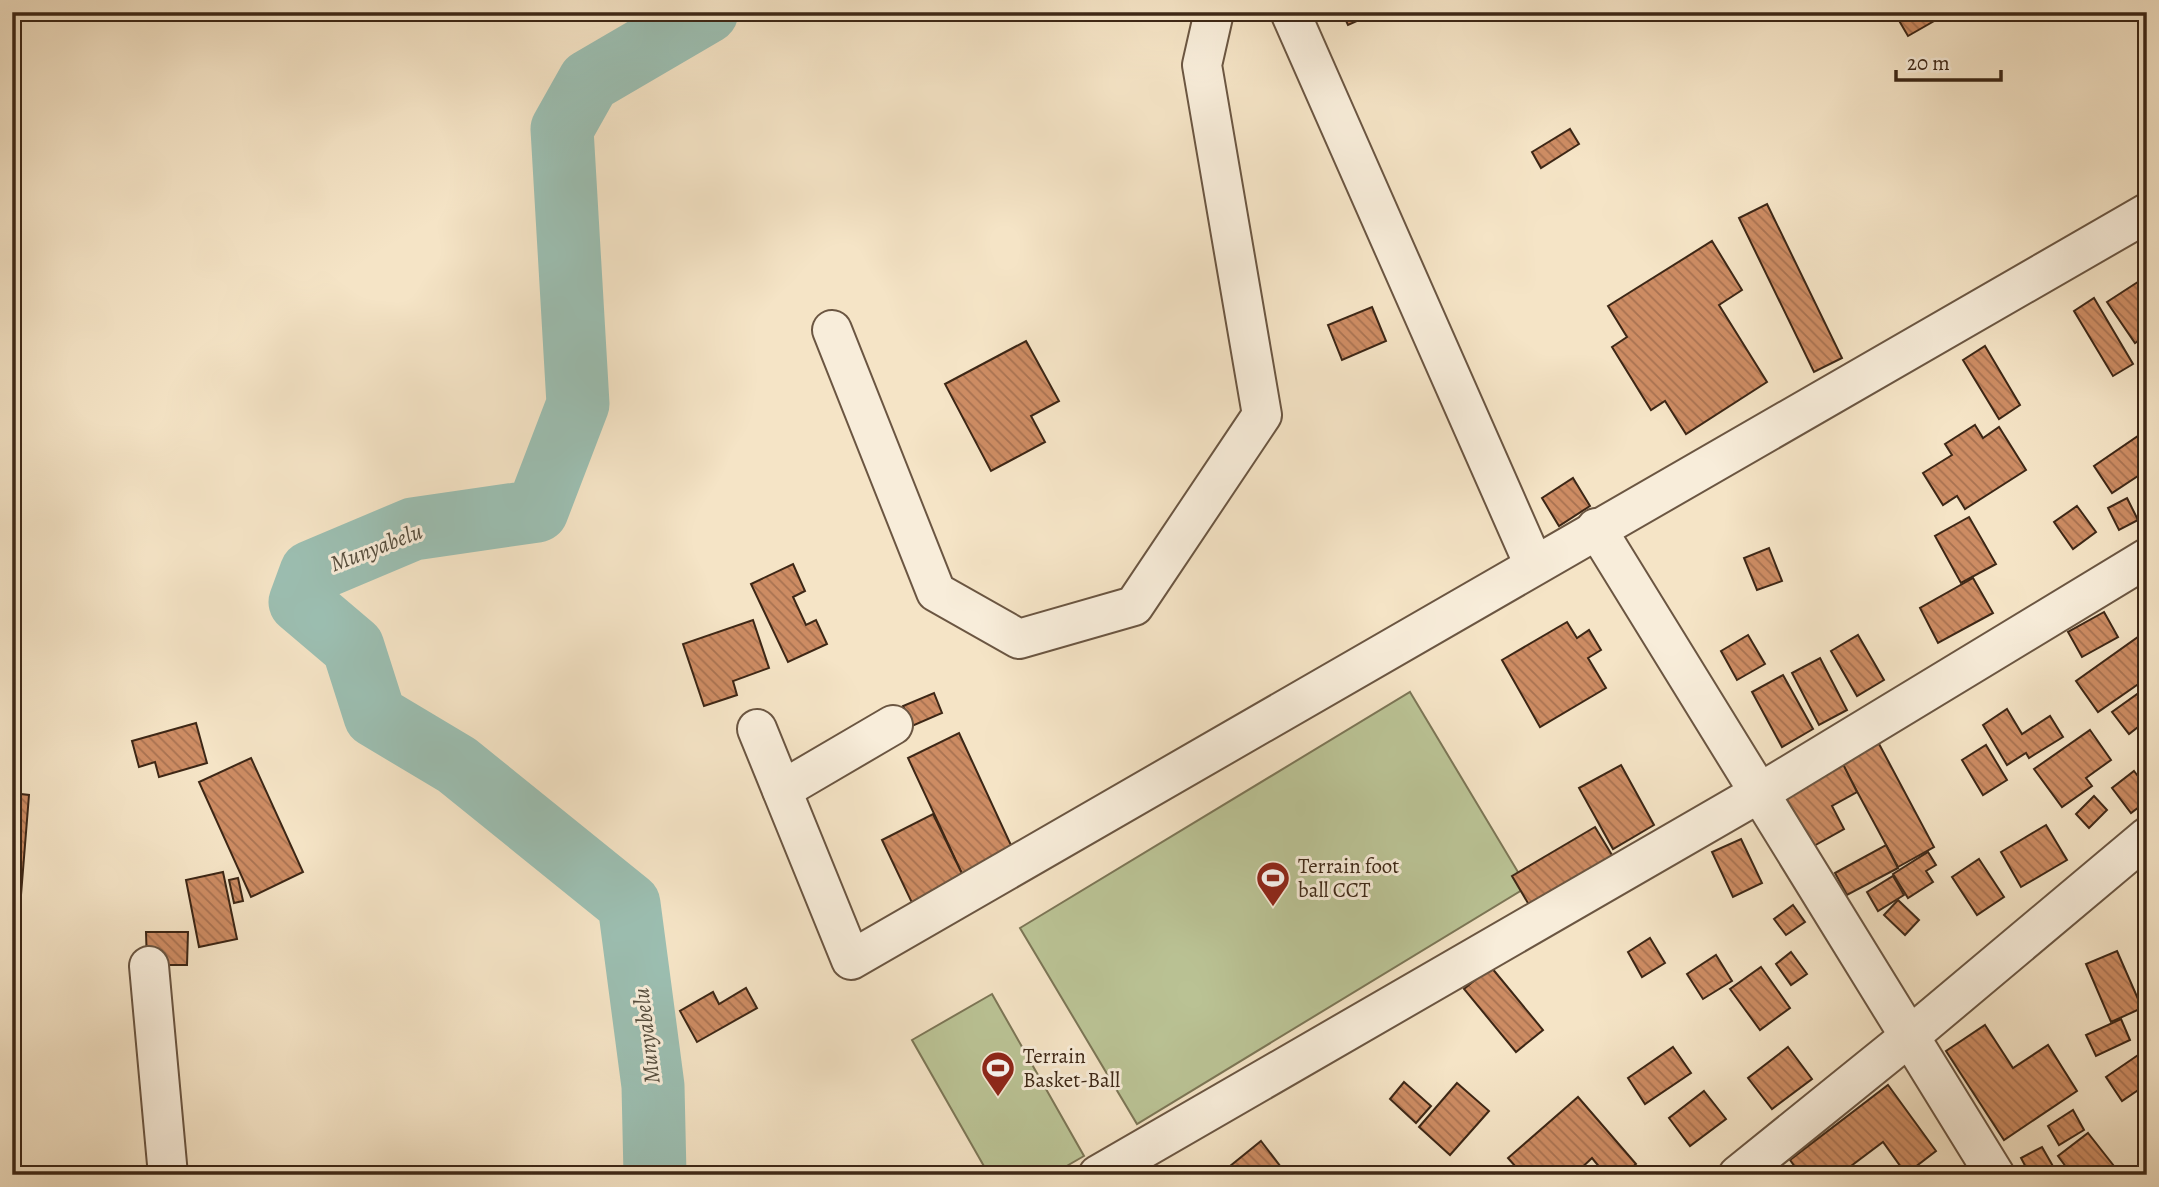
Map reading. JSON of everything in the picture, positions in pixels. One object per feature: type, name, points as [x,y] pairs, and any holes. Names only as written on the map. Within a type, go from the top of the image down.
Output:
[{"type":"street","points":[[832,330],[936,592],[1019,639],[1134,606],[1262,415],[1202,65],[1214,12]]},
{"type":"street","points":[[1290,12],[1534,565]]},
{"type":"street","points":[[757,729],[851,960],[1596,528],[2147,213]]},
{"type":"street","points":[[1596,528],[1995,1175]]},
{"type":"street","points":[[1098,1175],[1761,792],[2147,558]]},
{"type":"street","points":[[782,790],[893,724]]},
{"type":"street","points":[[1738,1175],[1910,1036],[2147,836]]},
{"type":"street","points":[[149,966],[168,1175]]},
{"type":"green space","name":"Terrain foot ball CCT","points":[[1410,692],[1527,887],[1137,1124],[1020,928]]},
{"type":"green space","name":"Terrain Basket-Ball","points":[[992,994],[1084,1156],[1051,1175],[989,1175],[912,1040]]},
{"type":"building","points":[[1342,12],[1377,12],[1348,25]]},
{"type":"building","points":[[1894,12],[1947,12],[1948,13],[1908,36]]},
{"type":"building","points":[[1570,129],[1579,144],[1541,168],[1532,152]]},
{"type":"building","points":[[1767,204],[1842,358],[1814,372],[1739,218]]},
{"type":"building","points":[[1712,241],[1742,290],[1719,305],[1767,382],[1686,434],[1665,401],[1651,410],[1612,347],[1627,337],[1608,306]]},
{"type":"building","points":[[2147,276],[2147,335],[2135,343],[2107,302]]},
{"type":"building","points":[[2094,298],[2133,364],[2113,376],[2074,311]]},
{"type":"building","points":[[1372,307],[1386,341],[1342,360],[1328,325]]},
{"type":"building","points":[[1026,341],[1059,401],[1031,416],[1045,442],[991,471],[945,384]]},
{"type":"building","points":[[1985,346],[2020,405],[1999,419],[1963,360]]},
{"type":"building","points":[[1975,425],[1983,438],[1999,427],[2026,470],[1965,509],[1957,496],[1943,505],[1923,473],[1952,455],[1945,444]]},
{"type":"building","points":[[2138,436],[2147,449],[2147,470],[2112,493],[2094,466]]},
{"type":"building","points":[[1573,478],[1590,506],[1559,526],[1542,498]]},
{"type":"building","points":[[2127,498],[2138,520],[2119,530],[2108,508]]},
{"type":"building","points":[[2077,506],[2096,532],[2073,549],[2054,522]]},
{"type":"building","points":[[1969,517],[1996,564],[1961,583],[1935,536]]},
{"type":"building","points":[[1769,548],[1782,581],[1757,590],[1744,558]]},
{"type":"building","points":[[793,564],[805,591],[793,597],[806,625],[816,620],[827,644],[788,662],[751,584]]},
{"type":"building","points":[[1973,578],[1993,613],[1938,643],[1920,608]]},
{"type":"building","points":[[2104,612],[2118,637],[2082,657],[2068,632]]},
{"type":"building","points":[[753,620],[769,668],[733,681],[737,695],[704,706],[683,644]]},
{"type":"building","points":[[1567,622],[1577,638],[1589,630],[1601,650],[1588,658],[1606,688],[1540,727],[1502,660]]},
{"type":"building","points":[[2145,632],[2147,678],[2098,712],[2076,681]]},
{"type":"building","points":[[1748,635],[1765,664],[1737,680],[1721,651]]},
{"type":"building","points":[[1858,635],[1884,680],[1857,696],[1831,651]]},
{"type":"building","points":[[1820,658],[1847,710],[1819,725],[1792,673]]},
{"type":"building","points":[[1783,675],[1813,729],[1782,747],[1752,692]]},
{"type":"building","points":[[2147,687],[2147,720],[2129,734],[2112,712]]},
{"type":"building","points":[[934,693],[942,713],[912,726],[903,706]]},
{"type":"building","points":[[2007,709],[2022,734],[2050,716],[2063,737],[2029,758],[2026,753],[2007,765],[1983,725]]},
{"type":"building","points":[[196,723],[207,763],[159,777],[155,762],[139,767],[132,741]]},
{"type":"building","points":[[2090,730],[2111,760],[2086,778],[2092,786],[2062,807],[2034,769]]},
{"type":"building","points":[[959,733],[1016,856],[965,880],[908,758]]},
{"type":"building","points":[[1878,742],[1934,847],[1898,867],[1841,762]]},
{"type":"building","points":[[1986,745],[2007,780],[1983,795],[1962,760]]},
{"type":"building","points":[[251,758],[303,872],[251,897],[199,782]]},
{"type":"building","points":[[1842,762],[1857,792],[1832,806],[1844,829],[1812,847],[1783,793]]},
{"type":"building","points":[[1621,765],[1654,825],[1613,849],[1579,788]]},
{"type":"building","points":[[2134,771],[2147,788],[2147,801],[2131,813],[2112,788]]},
{"type":"building","points":[[12,793],[29,795],[21,895],[12,895]]},
{"type":"building","points":[[2094,796],[2107,810],[2089,828],[2076,814]]},
{"type":"building","points":[[933,814],[966,882],[914,907],[882,840]]},
{"type":"building","points":[[2046,825],[2067,860],[2021,887],[2001,852]]},
{"type":"building","points":[[1595,827],[1618,865],[1535,915],[1512,876]]},
{"type":"building","points":[[1741,839],[1762,883],[1733,897],[1712,852]]},
{"type":"building","points":[[1886,845],[1898,868],[1847,895],[1835,873]]},
{"type":"building","points":[[1928,852],[1936,865],[1926,871],[1933,882],[1908,898],[1893,874]]},
{"type":"building","points":[[1979,859],[2004,897],[1977,915],[1952,877]]},
{"type":"building","points":[[223,872],[237,939],[199,947],[186,880]]},
{"type":"building","points":[[1893,876],[1904,895],[1878,911],[1867,892]]},
{"type":"building","points":[[238,878],[243,901],[234,903],[229,880]]},
{"type":"building","points":[[1898,900],[1919,920],[1905,935],[1884,915]]},
{"type":"building","points":[[1793,905],[1805,922],[1786,935],[1774,919]]},
{"type":"building","points":[[146,932],[188,932],[187,965],[147,965]]},
{"type":"building","points":[[1650,938],[1665,963],[1642,977],[1628,952]]},
{"type":"building","points":[[2117,951],[2142,1008],[2111,1022],[2086,964]]},
{"type":"building","points":[[1791,952],[1807,974],[1791,985],[1776,964]]},
{"type":"building","points":[[1716,955],[1732,981],[1703,999],[1687,974]]},
{"type":"building","points":[[1491,967],[1543,1030],[1516,1052],[1464,989]]},
{"type":"building","points":[[1761,967],[1790,1008],[1760,1030],[1730,989]]},
{"type":"building","points":[[746,988],[757,1008],[697,1042],[680,1011],[713,992],[719,1004]]},
{"type":"building","points":[[2121,1019],[2130,1040],[2096,1056],[2086,1035]]},
{"type":"building","points":[[1985,1025],[2013,1068],[2048,1045],[2077,1091],[2004,1140],[1946,1051]]},
{"type":"building","points":[[1673,1047],[1691,1073],[1645,1104],[1628,1078]]},
{"type":"building","points":[[1788,1047],[1812,1079],[1772,1109],[1748,1078]]},
{"type":"building","points":[[2144,1051],[2147,1084],[2122,1101],[2106,1077]]},
{"type":"building","points":[[1404,1082],[1431,1106],[1416,1123],[1390,1099]]},
{"type":"building","points":[[1457,1083],[1489,1111],[1450,1155],[1419,1127]]},
{"type":"building","points":[[1888,1085],[1936,1151],[1906,1174],[1883,1142],[1839,1175],[1801,1175],[1790,1160]]},
{"type":"building","points":[[1704,1091],[1726,1119],[1690,1146],[1669,1118]]},
{"type":"building","points":[[1578,1097],[1636,1164],[1624,1175],[1606,1175],[1592,1158],[1574,1175],[1523,1175],[1508,1158]]},
{"type":"building","points":[[2073,1110],[2084,1130],[2059,1145],[2048,1126]]},
{"type":"building","points":[[2088,1133],[2121,1175],[2072,1175],[2058,1156]]},
{"type":"building","points":[[1261,1141],[1287,1175],[1219,1175]]},
{"type":"building","points":[[2042,1147],[2058,1175],[2030,1175],[2021,1158]]},
{"type":"waterway","name":"Munyabelu","points":[[655,1175],[653,1086],[629,904],[457,765],[375,716],[353,647],[300,602],[311,572],[413,529],[537,511],[578,404],[562,129],[589,81],[707,12]]},
{"type":"place","name":"Terrain foot ball CCT","points":[[1273,908]]},
{"type":"place","name":"Terrain Basket-Ball","points":[[998,1098]]}]
